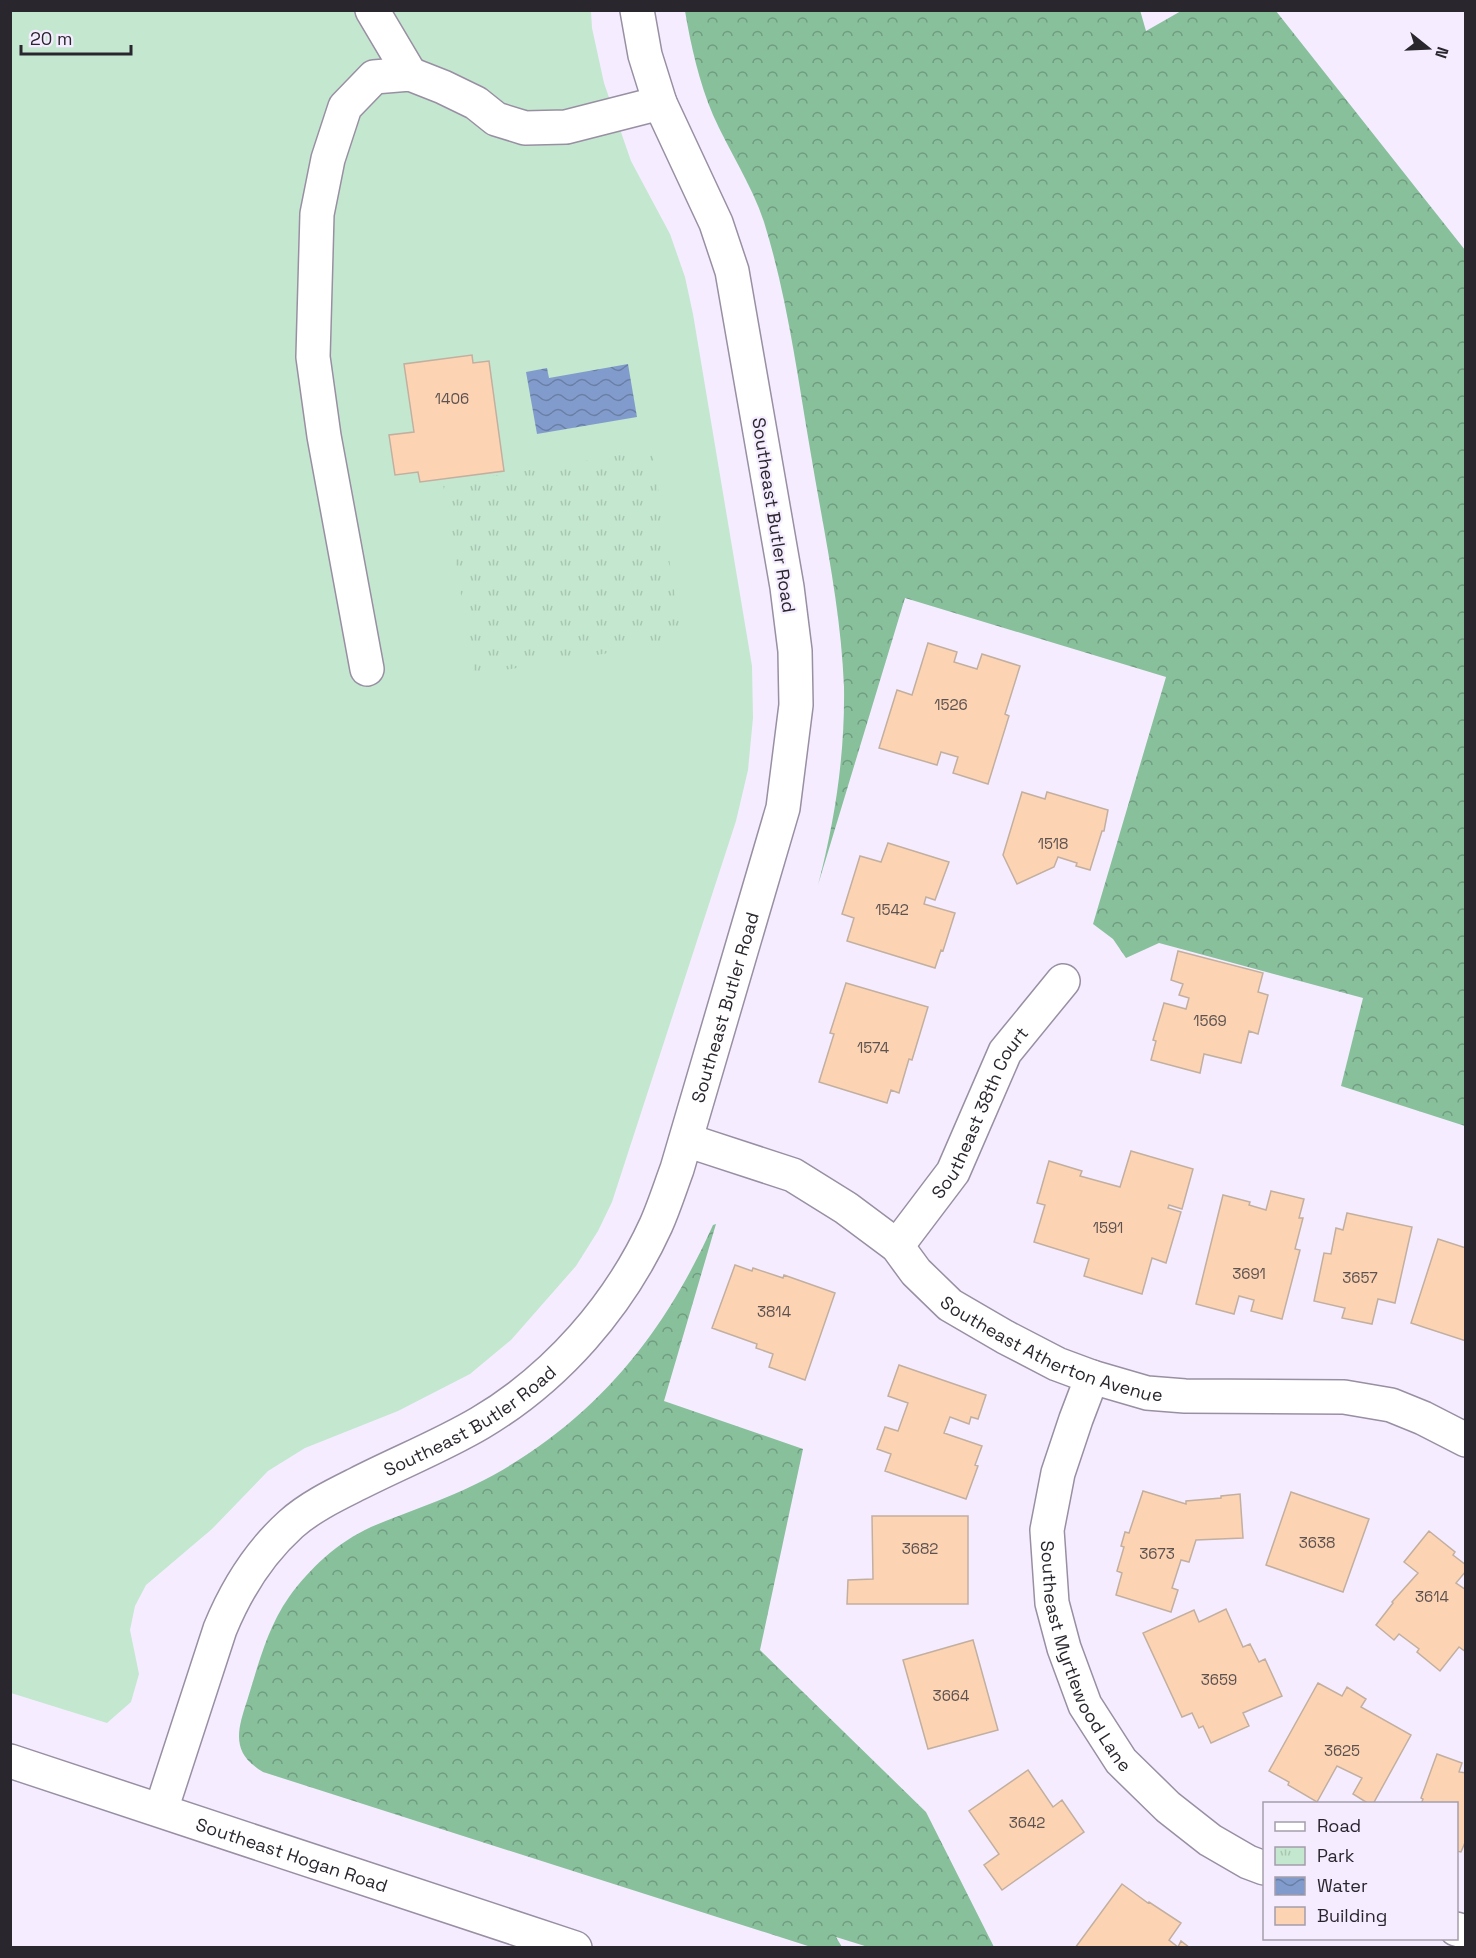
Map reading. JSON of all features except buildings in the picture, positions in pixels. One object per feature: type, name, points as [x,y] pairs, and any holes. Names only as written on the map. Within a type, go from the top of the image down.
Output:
[{"type":"main road","points":[[372,10],[410,74]]},
{"type":"main road","name":"Southeast Butler Road","points":[[161,1810],[231,1601],[271,1547],[292,1524],[329,1498],[482,1422],[538,1382],[591,1328],[614,1299],[656,1225],[686,1140],[783,808],[796,705],[796,662],[787,587],[732,271],[716,223],[660,103],[645,55],[637,10]]},
{"type":"main road","points":[[367,669],[324,436],[313,357],[317,214],[328,159],[345,107],[374,77],[410,74],[467,99],[496,119],[525,128],[566,127],[660,103]]},
{"type":"main road","name":"Southeast 38th Court","points":[[897,1246],[953,1172],[1005,1052],[1063,981]]},
{"type":"main road","name":"Southeast Atherton Avenue","points":[[686,1140],[793,1175],[846,1208],[897,1246],[916,1272],[950,1305],[1057,1364],[1147,1393],[1185,1396],[1344,1397],[1391,1405],[1466,1440]]},
{"type":"main road","name":"Southeast Myrtlewood Lane","points":[[1092,1377],[1058,1473],[1047,1530],[1052,1603],[1064,1648],[1085,1705],[1121,1761],[1168,1807],[1210,1840],[1248,1862],[1263,1868]]},
{"type":"main road","name":"Southeast Hogan Road","points":[[10,1761],[575,1947]]},
{"type":"green space","points":[[1140,10],[1146,31],[1181,11],[1276,11],[1465,250],[1465,1126],[1341,1086],[1363,998],[1159,943],[1126,958],[1113,939],[1093,924],[1166,677],[905,598],[818,885],[834,812],[843,737],[844,687],[835,597],[791,335],[772,250],[753,195],[708,102],[696,64],[685,11]]},
{"type":"green space","points":[[11,11],[591,11],[592,28],[604,83],[631,161],[670,234],[685,277],[752,666],[753,718],[748,770],[736,821],[612,1202],[598,1231],[576,1266],[511,1340],[470,1374],[398,1411],[305,1448],[268,1471],[212,1529],[146,1585],[135,1606],[130,1630],[139,1674],[131,1702],[107,1723],[11,1693]]},
{"type":"green space","points":[[652,450],[682,641],[474,675],[443,484]]},
{"type":"green space","points":[[716,1224],[664,1401],[803,1449],[760,1650],[926,1812],[994,1947],[868,1947],[836,1937],[842,1947],[811,1947],[263,1772],[253,1765],[241,1749],[239,1732],[241,1722],[264,1648],[281,1609],[306,1576],[336,1548],[359,1533],[491,1477],[533,1451],[572,1421],[605,1390],[642,1347],[673,1301],[713,1225]]},
{"type":"water","points":[[628,364],[637,417],[537,434],[526,372],[547,368],[549,378]]}]
